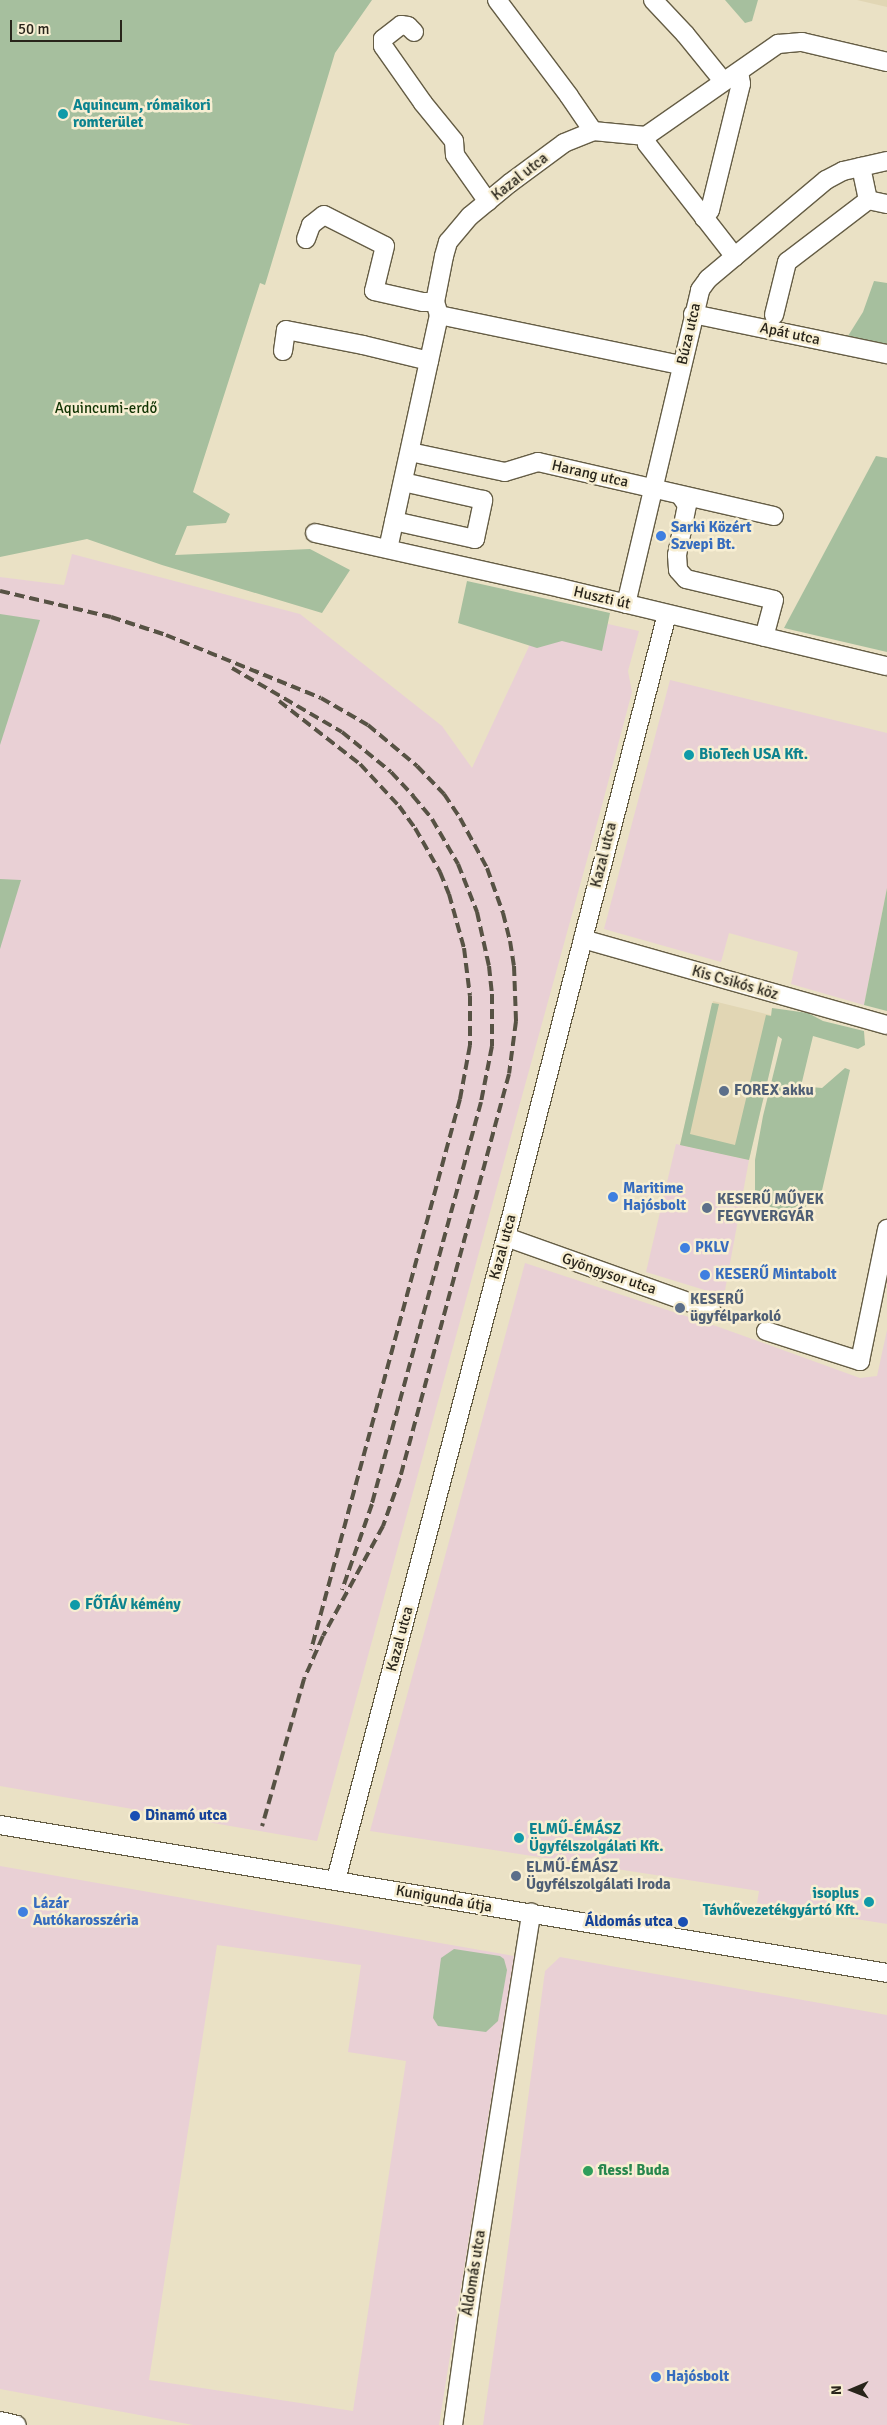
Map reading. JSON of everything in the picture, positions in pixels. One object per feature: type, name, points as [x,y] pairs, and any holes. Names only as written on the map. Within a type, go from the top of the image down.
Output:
[{"type":"street","points":[[497,0],[593,131]]},
{"type":"street","points":[[652,0],[685,34],[724,81]]},
{"type":"street","points":[[414,32],[408,26],[401,25],[383,39],[382,46],[423,103],[454,141],[455,154],[488,202]]},
{"type":"street","points":[[734,257],[647,144],[646,136],[772,48],[789,42],[802,42],[887,62]]},
{"type":"street","points":[[704,218],[710,210],[741,84],[739,72]]},
{"type":"street","name":"Kazal utca","points":[[388,549],[429,361],[448,242],[470,216],[564,143],[593,131],[646,136]]},
{"type":"street","name":"Búza utca","points":[[626,604],[693,314],[698,296],[704,285],[734,257],[826,180],[843,171],[887,161]]},
{"type":"street","points":[[861,167],[868,200]]},
{"type":"street","points":[[774,315],[787,262],[868,200],[887,204]]},
{"type":"street","points":[[306,239],[311,225],[324,215],[385,246],[374,291],[423,302],[437,308],[682,365]]},
{"type":"street","name":"Apát utca","points":[[693,314],[887,354]]},
{"type":"street","points":[[283,351],[286,330],[363,344],[429,361]]},
{"type":"street","name":"Harang utca","points":[[410,452],[505,472],[538,462],[774,516]]},
{"type":"street","points":[[394,521],[475,539],[483,500],[403,482]]},
{"type":"street","points":[[680,495],[687,505],[676,555],[678,570],[686,579],[774,600],[764,637]]},
{"type":"street","name":"Huszti út","points":[[315,533],[887,666]]},
{"type":"street","name":"Kazal utca","points":[[336,1880],[506,1237],[667,614]]},
{"type":"street","name":"Kis Csikós köz","points":[[583,939],[887,1025]]},
{"type":"street","points":[[766,1331],[860,1361],[887,1229]]},
{"type":"street","name":"Gyöngysor utca","points":[[506,1237],[711,1310]]},
{"type":"street","name":"Kunigunda útja","points":[[0,1825],[887,1973]]},
{"type":"street","name":"Áldomás utca","points":[[453,2425],[468,2310],[531,1913]]},
{"type":"street","points":[[0,2421],[17,2425]]},
{"type":"shaded area","points":[[857,0],[887,0],[887,7]]},
{"type":"shaded area","points":[[72,554],[300,614],[442,726],[472,768],[546,610],[639,631],[628,671],[632,692],[601,809],[317,1841],[0,1786],[0,577],[64,585]]},
{"type":"shaded area","points":[[670,680],[887,733],[887,888],[864,1005],[791,984],[798,952],[729,933],[721,962],[604,929]]},
{"type":"shaded area","points":[[713,1001],[782,1018],[749,1160],[680,1145]]},
{"type":"shaded area","points":[[676,1144],[749,1160],[724,1296],[646,1272]]},
{"type":"shaded area","points":[[525,1263],[716,1326],[860,1378],[877,1376],[887,1330],[887,1924],[757,1903],[759,1891],[370,1831]]},
{"type":"shaded area","points":[[0,1866],[514,1956],[439,2425],[193,2425],[0,2389]],"holes":[[[217,1945],[361,1965],[348,2052],[406,2061],[353,2411],[149,2380]]]},
{"type":"shaded area","points":[[560,1957],[887,2015],[887,2425],[483,2425],[545,1971]]},
{"type":"green space","name":"Aquincumi-erdő","points":[[0,0],[372,0],[335,53],[265,285],[260,283],[193,492],[230,514],[226,523],[187,526],[175,555],[310,549],[350,570],[322,613],[162,565],[87,539],[0,557]]},
{"type":"green space","points":[[725,0],[758,0],[752,21],[745,23]]},
{"type":"green space","points":[[874,281],[887,283],[887,344],[848,336],[863,312]]},
{"type":"green space","points":[[876,456],[887,458],[887,652],[784,628]]},
{"type":"green space","points":[[467,581],[610,613],[602,651],[562,641],[537,648],[458,623]]},
{"type":"green space","points":[[0,614],[40,620],[0,745]]},
{"type":"green space","points":[[0,879],[21,880],[0,949]]},
{"type":"green space","points":[[887,888],[887,1011],[864,1005]]},
{"type":"green space","points":[[712,1003],[719,1004],[690,1134],[735,1145],[766,1015],[771,1016],[772,1008],[808,1013],[823,1021],[864,1031],[865,1045],[858,1049],[813,1036],[801,1086],[822,1088],[845,1068],[850,1070],[820,1199],[793,1213],[775,1210],[760,1200],[755,1190],[755,1160],[763,1116],[782,1039],[778,1036],[749,1160],[680,1145]]},
{"type":"green space","points":[[454,1949],[500,1956],[504,1959],[507,1970],[498,2021],[486,2032],[438,2026],[433,2018],[441,1958]]},
{"type":"railway","points":[[0,591],[111,617],[166,635],[321,698],[368,725],[417,766],[444,794],[460,818],[487,868],[503,913],[510,941],[514,966],[516,1021],[509,1074],[400,1478],[383,1526],[323,1636],[304,1679],[262,1826]]},
{"type":"railway","points":[[232,668],[342,732],[391,772],[413,796],[432,819],[458,864],[477,912],[489,966],[492,994],[492,1046],[481,1102],[372,1504],[342,1590]]},
{"type":"railway","points":[[279,701],[360,764],[399,806],[415,828],[440,872],[449,894],[464,948],[470,996],[470,1045],[460,1099],[311,1650]]},
{"type":"place","name":"Aquincum, rómaikori romterület","points":[[63,114]]},
{"type":"place","name":"Sarki Közért Szvepi Bt.","points":[[661,536]]},
{"type":"place","name":"BioTech USA Kft.","points":[[689,755]]},
{"type":"place","name":"FOREX akku","points":[[724,1091]]},
{"type":"place","name":"Maritime Hajósbolt","points":[[613,1197]]},
{"type":"place","name":"KESERŰ MŰVEK FEGYVERGYÁR","points":[[707,1208]]},
{"type":"place","name":"PKLV","points":[[685,1248]]},
{"type":"place","name":"KESERŰ Mintabolt","points":[[705,1275]]},
{"type":"place","name":"KESERŰ ügyfélparkoló","points":[[680,1308]]},
{"type":"place","name":"FŐTÁV kémény","points":[[75,1605]]},
{"type":"place","name":"Dinamó utca","points":[[135,1816]]},
{"type":"place","name":"ELMŰ-ÉMÁSZ Ügyfélszolgálati Kft.","points":[[519,1838]]},
{"type":"place","name":"ELMŰ-ÉMÁSZ Ügyfélszolgálati Iroda","points":[[516,1876]]},
{"type":"place","name":"isoplus Távhővezetékgyártó Kft.","points":[[869,1902]]},
{"type":"place","name":"Lázár Autókarosszéria","points":[[23,1912]]},
{"type":"place","name":"Áldomás utca","points":[[683,1922]]},
{"type":"place","name":"fless! Buda","points":[[588,2171]]},
{"type":"place","name":"Hajósbolt","points":[[656,2377]]}]
